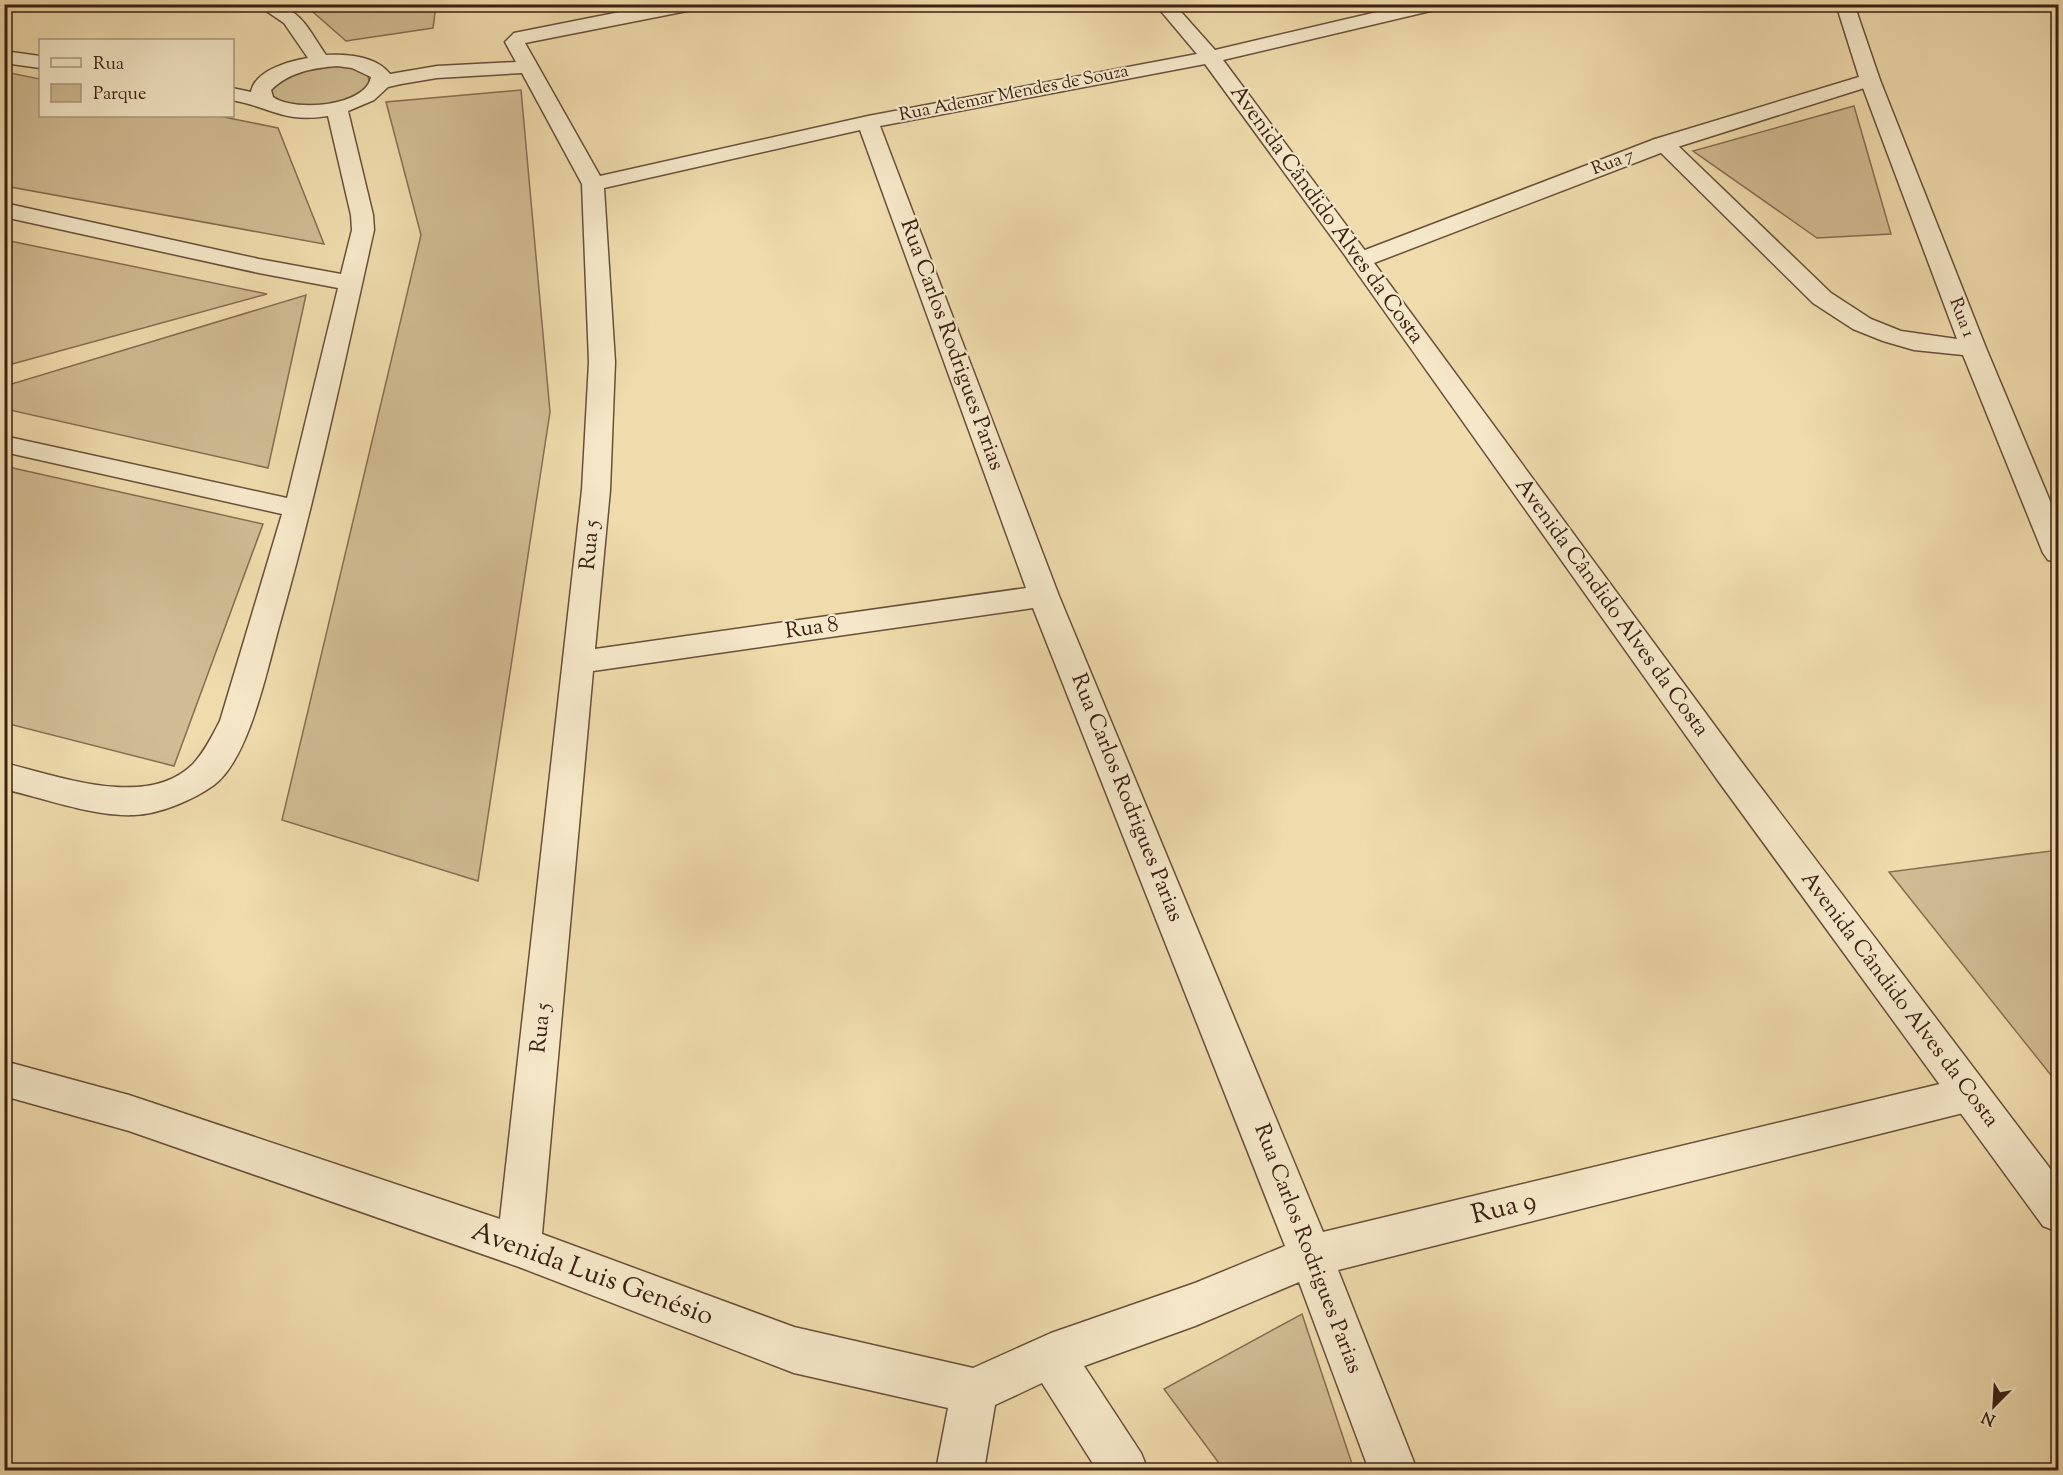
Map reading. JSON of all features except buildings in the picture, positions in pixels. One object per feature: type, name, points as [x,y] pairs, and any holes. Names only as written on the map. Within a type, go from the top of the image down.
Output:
[{"type":"street","points":[[265,4],[291,19],[321,62]]},
{"type":"street","name":"Rua 5","points":[[519,1246],[580,662],[596,490],[602,362],[593,184],[515,42],[521,37],[692,4]]},
{"type":"street","name":"Avenida Cândido Alves da Costa","points":[[1164,4],[1210,57],[1724,763],[1968,1095],[2058,1212]]},
{"type":"street","name":"Rua Ademar Mendes de Souza","points":[[593,184],[868,122],[1210,57],[1375,21],[1436,4]]},
{"type":"street","name":"Rua 1","points":[[1845,4],[1870,80],[1973,348],[2058,553]]},
{"type":"street","points":[[4,57],[39,62]]},
{"type":"street","points":[[234,94],[263,100],[273,107],[286,111],[337,108],[366,97],[380,82],[381,75],[366,64],[338,60],[321,62],[276,75],[261,89],[263,100]]},
{"type":"street","points":[[380,82],[459,72],[529,67]]},
{"type":"street","name":"Rua 7","points":[[1360,260],[1662,144],[1870,80]]},
{"type":"street","points":[[4,776],[98,798],[134,802],[171,793],[203,775],[217,759],[236,721],[298,509],[363,230],[362,215],[337,108]]},
{"type":"street","name":"Rua Carlos Rodrigues Parias","points":[[868,122],[1044,596],[1311,1256],[1393,1470]]},
{"type":"street","points":[[1662,144],[1748,230],[1830,303],[1862,324],[1914,342],[1973,348]]},
{"type":"street","points":[[4,210],[259,266],[352,283]]},
{"type":"street","points":[[4,444],[298,509]]},
{"type":"street","name":"Rua 8","points":[[580,662],[1044,596]]},
{"type":"street","name":"Avenida Luis Genésio","points":[[4,1078],[129,1113],[519,1246],[794,1350],[974,1391]]},
{"type":"street","name":"Rua 9","points":[[1051,1356],[1195,1304],[1311,1256],[1968,1095]]},
{"type":"street","points":[[960,1470],[974,1391],[1051,1356],[1124,1470]]},
{"type":"green space","points":[[305,5],[436,5],[433,28],[346,41]]},
{"type":"green space","points":[[348,65],[366,71],[370,83],[362,91],[350,97],[321,106],[305,107],[279,102],[270,94],[276,82],[307,68]]},
{"type":"green space","points":[[5,72],[39,79],[39,117],[224,117],[278,128],[324,244],[5,186]]},
{"type":"green space","points":[[521,90],[550,412],[478,881],[282,820],[421,235],[386,102]]},
{"type":"green space","points":[[1854,106],[1891,234],[1817,238],[1693,151]]},
{"type":"green space","points":[[5,240],[267,294],[5,366]]},
{"type":"green space","points":[[306,295],[268,468],[5,409],[5,386]]},
{"type":"green space","points":[[4,466],[263,524],[174,766],[5,723]]},
{"type":"green space","points":[[2058,850],[2058,1084],[1889,872]]},
{"type":"green space","points":[[1302,1314],[1354,1470],[1224,1470],[1164,1389]]}]
